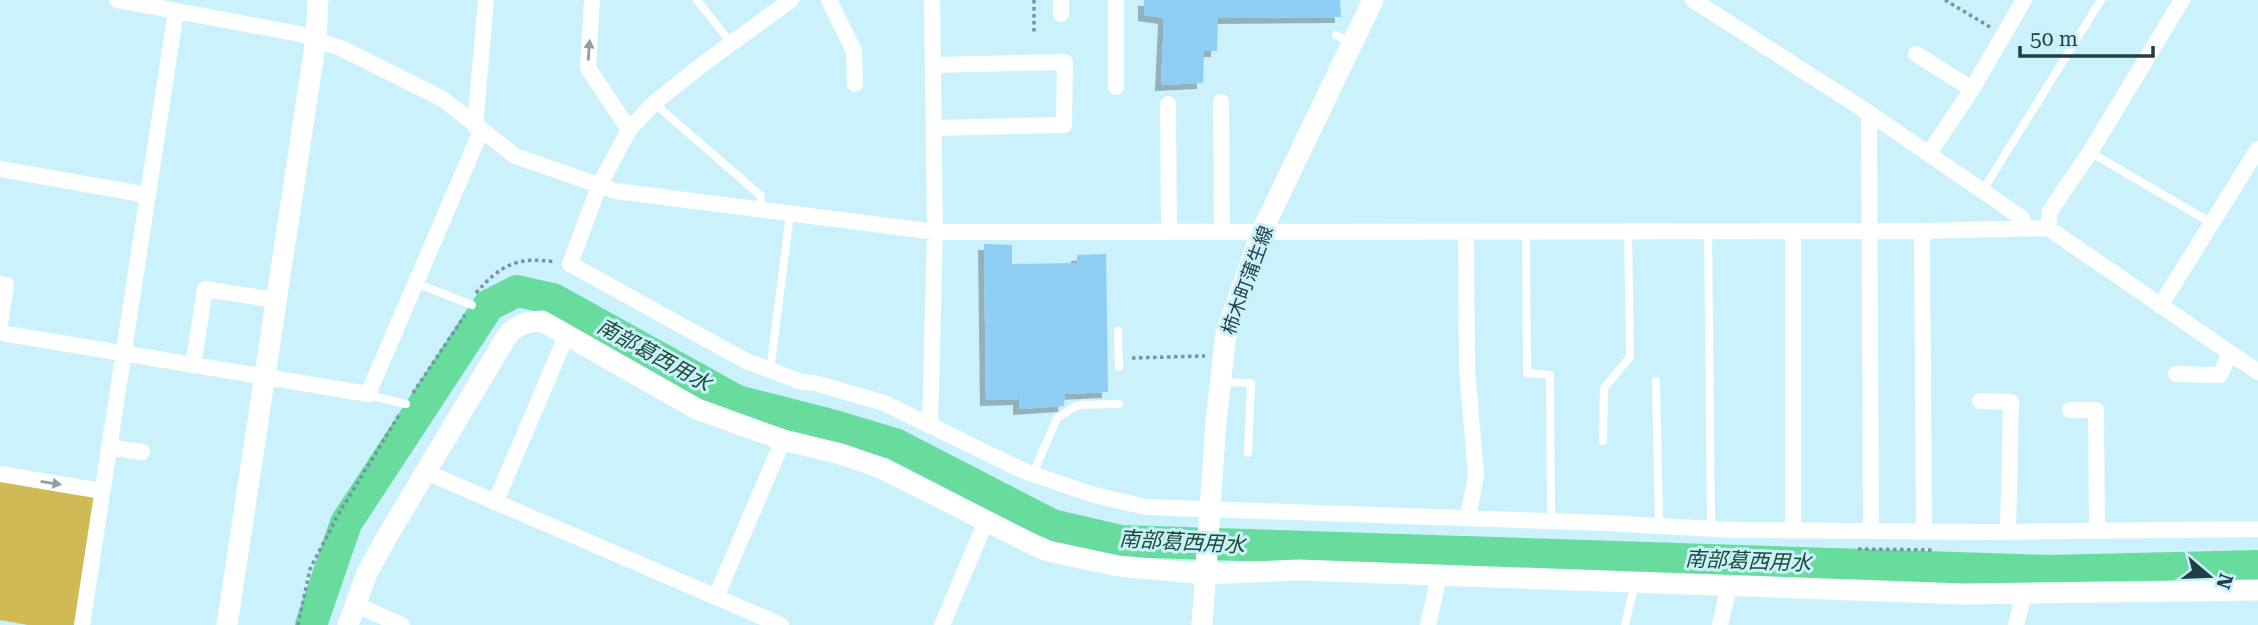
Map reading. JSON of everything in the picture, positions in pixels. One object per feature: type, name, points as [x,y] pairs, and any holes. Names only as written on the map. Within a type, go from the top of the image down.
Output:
[{"type":"street","points":[[117,0],[187,8],[316,39],[356,54],[443,99],[515,156],[599,186],[790,215],[935,232],[1078,227],[1261,233],[1922,231],[2048,228],[2258,372]]},
{"type":"street","points":[[226,625],[316,39],[318,0]]},
{"type":"street","points":[[0,333],[368,394],[416,284],[478,129],[486,0]]},
{"type":"street","points":[[592,0],[588,68],[628,130]]},
{"type":"street","points":[[761,0],[771,14]]},
{"type":"street","points":[[791,0],[654,103],[628,130],[599,186],[570,264],[746,361],[802,382],[875,400],[1033,474],[1129,505],[1209,512],[1793,530],[2008,532],[2258,529]]},
{"type":"street","points":[[829,0],[854,51],[855,84]]},
{"type":"street","points":[[930,426],[935,232],[932,0]]},
{"type":"street","points":[[1116,0],[1116,88]]},
{"type":"street","name":"柿木町蒲生線","points":[[1202,625],[1219,382],[1226,332],[1261,233],[1344,39],[1373,0]]},
{"type":"street","points":[[1929,153],[1972,89],[2022,4],[2005,0]]},
{"type":"street","points":[[2048,228],[2050,211],[2091,152],[2182,0]]},
{"type":"street","points":[[1698,1],[1983,190],[2022,218],[2025,228]]},
{"type":"street","points":[[82,625],[147,195],[187,8]]},
{"type":"street","points":[[1916,54],[1972,89]]},
{"type":"street","points":[[933,65],[1065,62],[1064,125],[934,128]]},
{"type":"street","points":[[1221,102],[1222,232]]},
{"type":"street","points":[[1168,104],[1169,232]]},
{"type":"street","points":[[1869,113],[1871,531]]},
{"type":"street","points":[[2160,306],[2258,149]]},
{"type":"street","points":[[0,169],[147,195]]},
{"type":"street","points":[[1793,231],[1793,530]]},
{"type":"street","points":[[1922,231],[1924,531]]},
{"type":"street","points":[[1466,232],[1467,369],[1476,475],[1468,518]]},
{"type":"street","points":[[0,284],[6,285],[0,324]]},
{"type":"street","points":[[193,365],[205,289],[275,300]]},
{"type":"street","points":[[402,625],[351,615],[372,564],[514,327],[527,322],[542,321],[697,409],[783,440],[841,454],[881,468],[1048,551],[1118,566],[1635,583],[1731,577],[1964,594],[2258,590]]},
{"type":"street","points":[[495,503],[567,334]]},
{"type":"street","points":[[2176,374],[2220,375],[2230,353]]},
{"type":"street","points":[[1980,401],[2011,402],[2008,532]]},
{"type":"street","points":[[2070,410],[2096,410],[2096,531]]},
{"type":"street","points":[[716,597],[783,440]]},
{"type":"street","points":[[109,447],[142,452]]},
{"type":"street","points":[[426,472],[781,625]]},
{"type":"street","points":[[0,474],[102,491]]},
{"type":"street","points":[[942,625],[986,520]]},
{"type":"street","points":[[1428,625],[1439,576]]},
{"type":"street","points":[[1720,625],[1731,577]]},
{"type":"street","points":[[2016,625],[2024,593]]},
{"type":"lane","points":[[697,0],[731,43]]},
{"type":"lane","points":[[1983,190],[2101,0]]},
{"type":"lane","points":[[654,103],[761,196],[759,211]]},
{"type":"lane","points":[[2091,152],[2213,224]]},
{"type":"lane","points":[[770,371],[790,215]]},
{"type":"lane","points":[[1603,442],[1604,388],[1630,357],[1628,230]]},
{"type":"lane","points":[[1708,230],[1711,528]]},
{"type":"lane","points":[[1526,231],[1527,373],[1550,375],[1551,521]]},
{"type":"lane","points":[[416,284],[472,305]]},
{"type":"lane","points":[[1118,331],[1119,367]]},
{"type":"lane","points":[[1656,381],[1659,525]]},
{"type":"lane","points":[[1219,382],[1251,383],[1248,453]]},
{"type":"lane","points":[[368,394],[406,404]]},
{"type":"lane","points":[[1033,474],[1057,418],[1078,405],[1119,404]]},
{"type":"lane","points":[[1625,625],[1635,583]]},
{"type":"path","points":[[1034,0],[1034,32]]},
{"type":"path","points":[[1945,0],[2004,35]]},
{"type":"path","points":[[1127,358],[1210,356]]},
{"type":"path","points":[[1731,577],[1733,543]]},
{"type":"shaded area","points":[[0,479],[96,495],[77,625],[28,625],[0,620]]},
{"type":"building","points":[[1144,0],[1340,0],[1341,17],[1218,18],[1217,51],[1204,51],[1203,83],[1161,85],[1164,18],[1144,15]]},
{"type":"building","points":[[984,244],[1012,245],[1012,264],[1077,263],[1077,255],[1106,254],[1108,392],[1065,394],[1064,406],[1019,409],[1019,399],[986,400]]},
{"type":"waterway","name":"南部葛西用水","points":[[311,625],[346,523],[489,305],[517,291],[553,299],[737,401],[895,444],[1052,525],[1121,541],[2051,571],[2258,566]]}]
